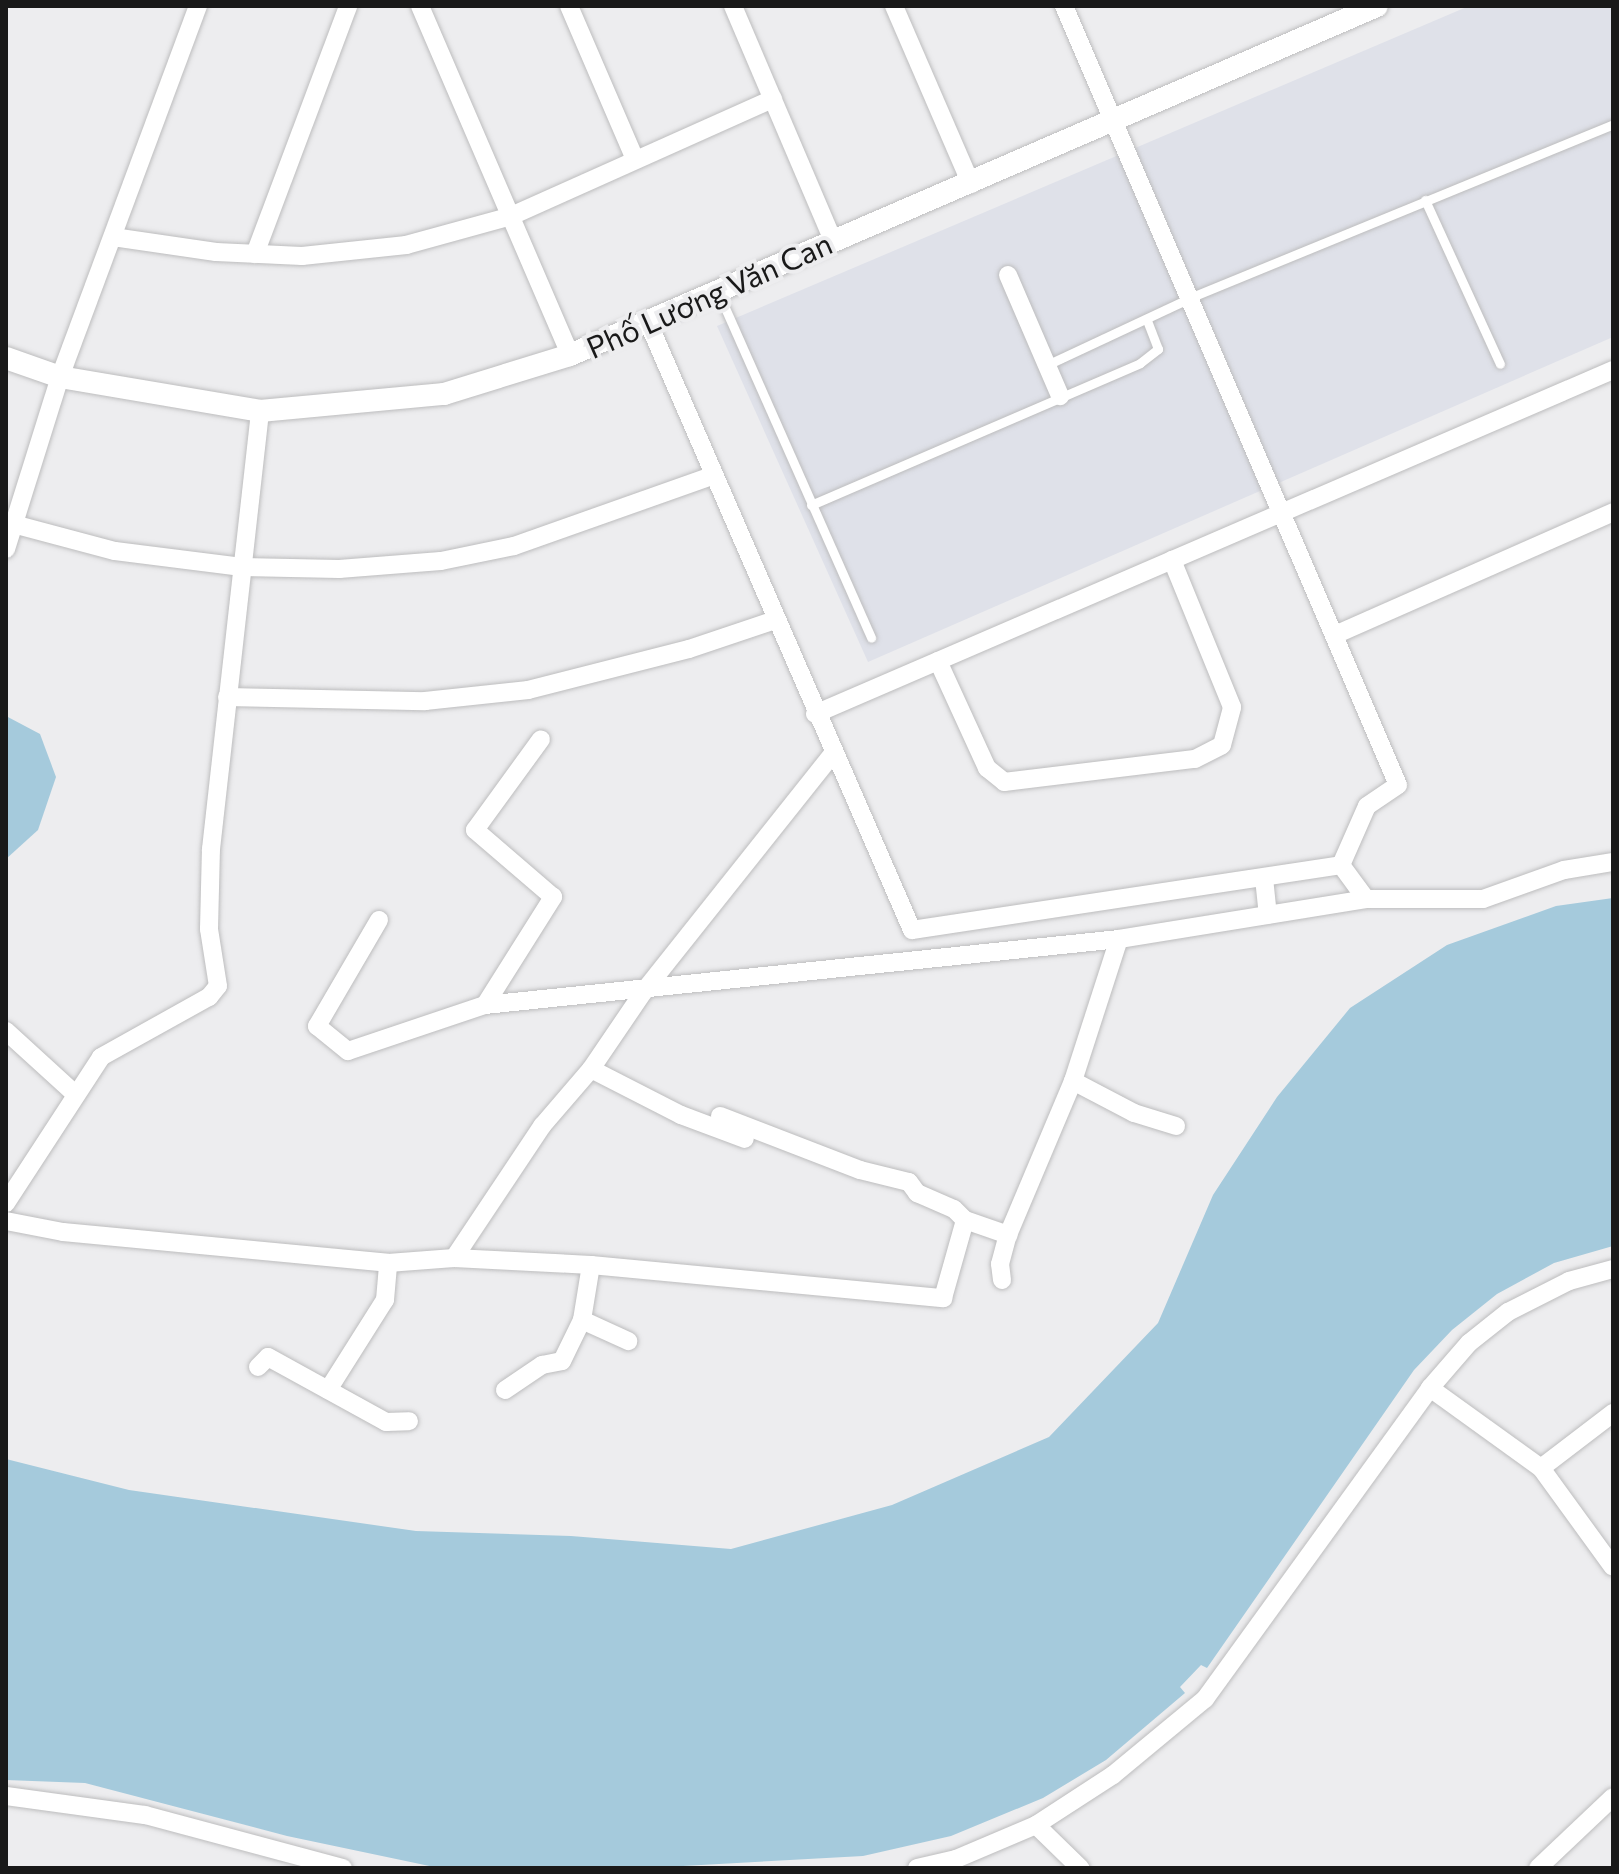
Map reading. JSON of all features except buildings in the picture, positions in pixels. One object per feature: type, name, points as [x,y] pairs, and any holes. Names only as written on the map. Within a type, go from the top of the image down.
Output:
[{"type":"street","points":[[6,549],[17,525],[60,377],[198,6]]},
{"type":"street","points":[[255,254],[348,6]]},
{"type":"street","points":[[420,6],[570,355]]},
{"type":"street","points":[[569,6],[635,159]]},
{"type":"street","points":[[733,6],[833,240]]},
{"type":"street","points":[[894,6],[971,184]]},
{"type":"street","points":[[1064,6],[1337,634],[1398,785],[1367,806],[1341,865]]},
{"type":"street","name":"Phố Lương Văn Can","points":[[6,358],[60,377],[260,411],[444,394],[570,355],[1377,6]]},
{"type":"street","points":[[113,237],[255,254],[302,256],[406,245],[511,216],[773,99]]},
{"type":"street","points":[[1008,275],[1049,364],[1060,396]]},
{"type":"street","points":[[648,322],[815,714],[912,930],[903,959]]},
{"type":"street","points":[[815,714],[1613,370]]},
{"type":"street","points":[[6,1203],[75,1094],[111,1049],[209,997],[218,986],[209,929],[211,849],[260,411]]},
{"type":"street","points":[[17,525],[115,551],[242,567],[339,569],[441,561],[514,546],[714,475]]},
{"type":"street","points":[[1337,634],[1613,512]]},
{"type":"street","points":[[938,661],[987,768],[1004,782],[1195,759],[1222,745],[1232,707],[1172,560]]},
{"type":"street","points":[[227,697],[425,701],[528,690],[689,649],[775,620]]},
{"type":"street","points":[[485,1005],[553,897],[475,830],[541,739]]},
{"type":"street","points":[[454,1258],[542,1126],[591,1069],[644,991],[833,753]]},
{"type":"street","points":[[379,920],[317,1026],[334,1043],[348,1051],[485,1005],[644,991],[903,959],[1119,939],[1366,899],[1483,899],[1564,870],[1613,862]]},
{"type":"street","points":[[912,930],[1341,865]]},
{"type":"street","points":[[1341,865],[1366,899]]},
{"type":"street","points":[[1264,878],[1268,915]]},
{"type":"street","points":[[1002,1280],[1000,1264],[1008,1235],[1073,1081],[1119,939]]},
{"type":"street","points":[[6,1031],[75,1094]]},
{"type":"street","points":[[591,1069],[681,1115],[778,1151]]},
{"type":"street","points":[[1073,1081],[1134,1113],[1176,1126]]},
{"type":"street","points":[[720,1116],[860,1170],[909,1182],[917,1193],[954,1209],[965,1220],[1008,1235]]},
{"type":"street","points":[[6,1221],[63,1232],[388,1263],[454,1258],[591,1265],[943,1298],[965,1220]]},
{"type":"street","points":[[328,1390],[385,1300],[388,1263]]},
{"type":"street","points":[[505,1390],[542,1365],[562,1361],[582,1320],[591,1265]]},
{"type":"street","points":[[917,1868],[956,1859],[1036,1825],[1113,1775],[1205,1699],[1430,1388],[1469,1343],[1508,1312],[1569,1281],[1613,1269]]},
{"type":"street","points":[[582,1320],[628,1341]]},
{"type":"street","points":[[258,1367],[268,1357],[386,1422],[409,1421]]},
{"type":"street","points":[[1430,1388],[1541,1468],[1613,1567]]},
{"type":"street","points":[[1541,1468],[1613,1413]]},
{"type":"street","points":[[6,1796],[145,1815],[343,1868]]},
{"type":"street","points":[[1543,1866],[1613,1797]]},
{"type":"street","points":[[1036,1825],[1080,1868]]},
{"type":"lane","points":[[1049,364],[1147,321],[1192,297],[1613,124]]},
{"type":"lane","points":[[1425,200],[1500,364]]},
{"type":"lane","points":[[718,292],[871,638]]},
{"type":"lane","points":[[811,505],[1152,355],[1158,349],[1147,321]]},
{"type":"shaded area","points":[[1469,6],[1613,6],[1613,337],[868,662],[717,326]]},
{"type":"water","points":[[6,716],[40,734],[56,777],[38,830],[6,859]]},
{"type":"water","points":[[1613,898],[1613,1246],[1554,1263],[1497,1294],[1452,1330],[1414,1370],[1207,1668],[1201,1665],[1180,1687],[1185,1693],[1106,1760],[1043,1798],[951,1836],[863,1856],[647,1868],[439,1868],[287,1836],[85,1783],[6,1780],[6,1459],[129,1490],[416,1531],[571,1536],[731,1549],[892,1505],[1049,1437],[1158,1323],[1213,1195],[1277,1097],[1350,1008],[1447,945],[1556,906]]}]
